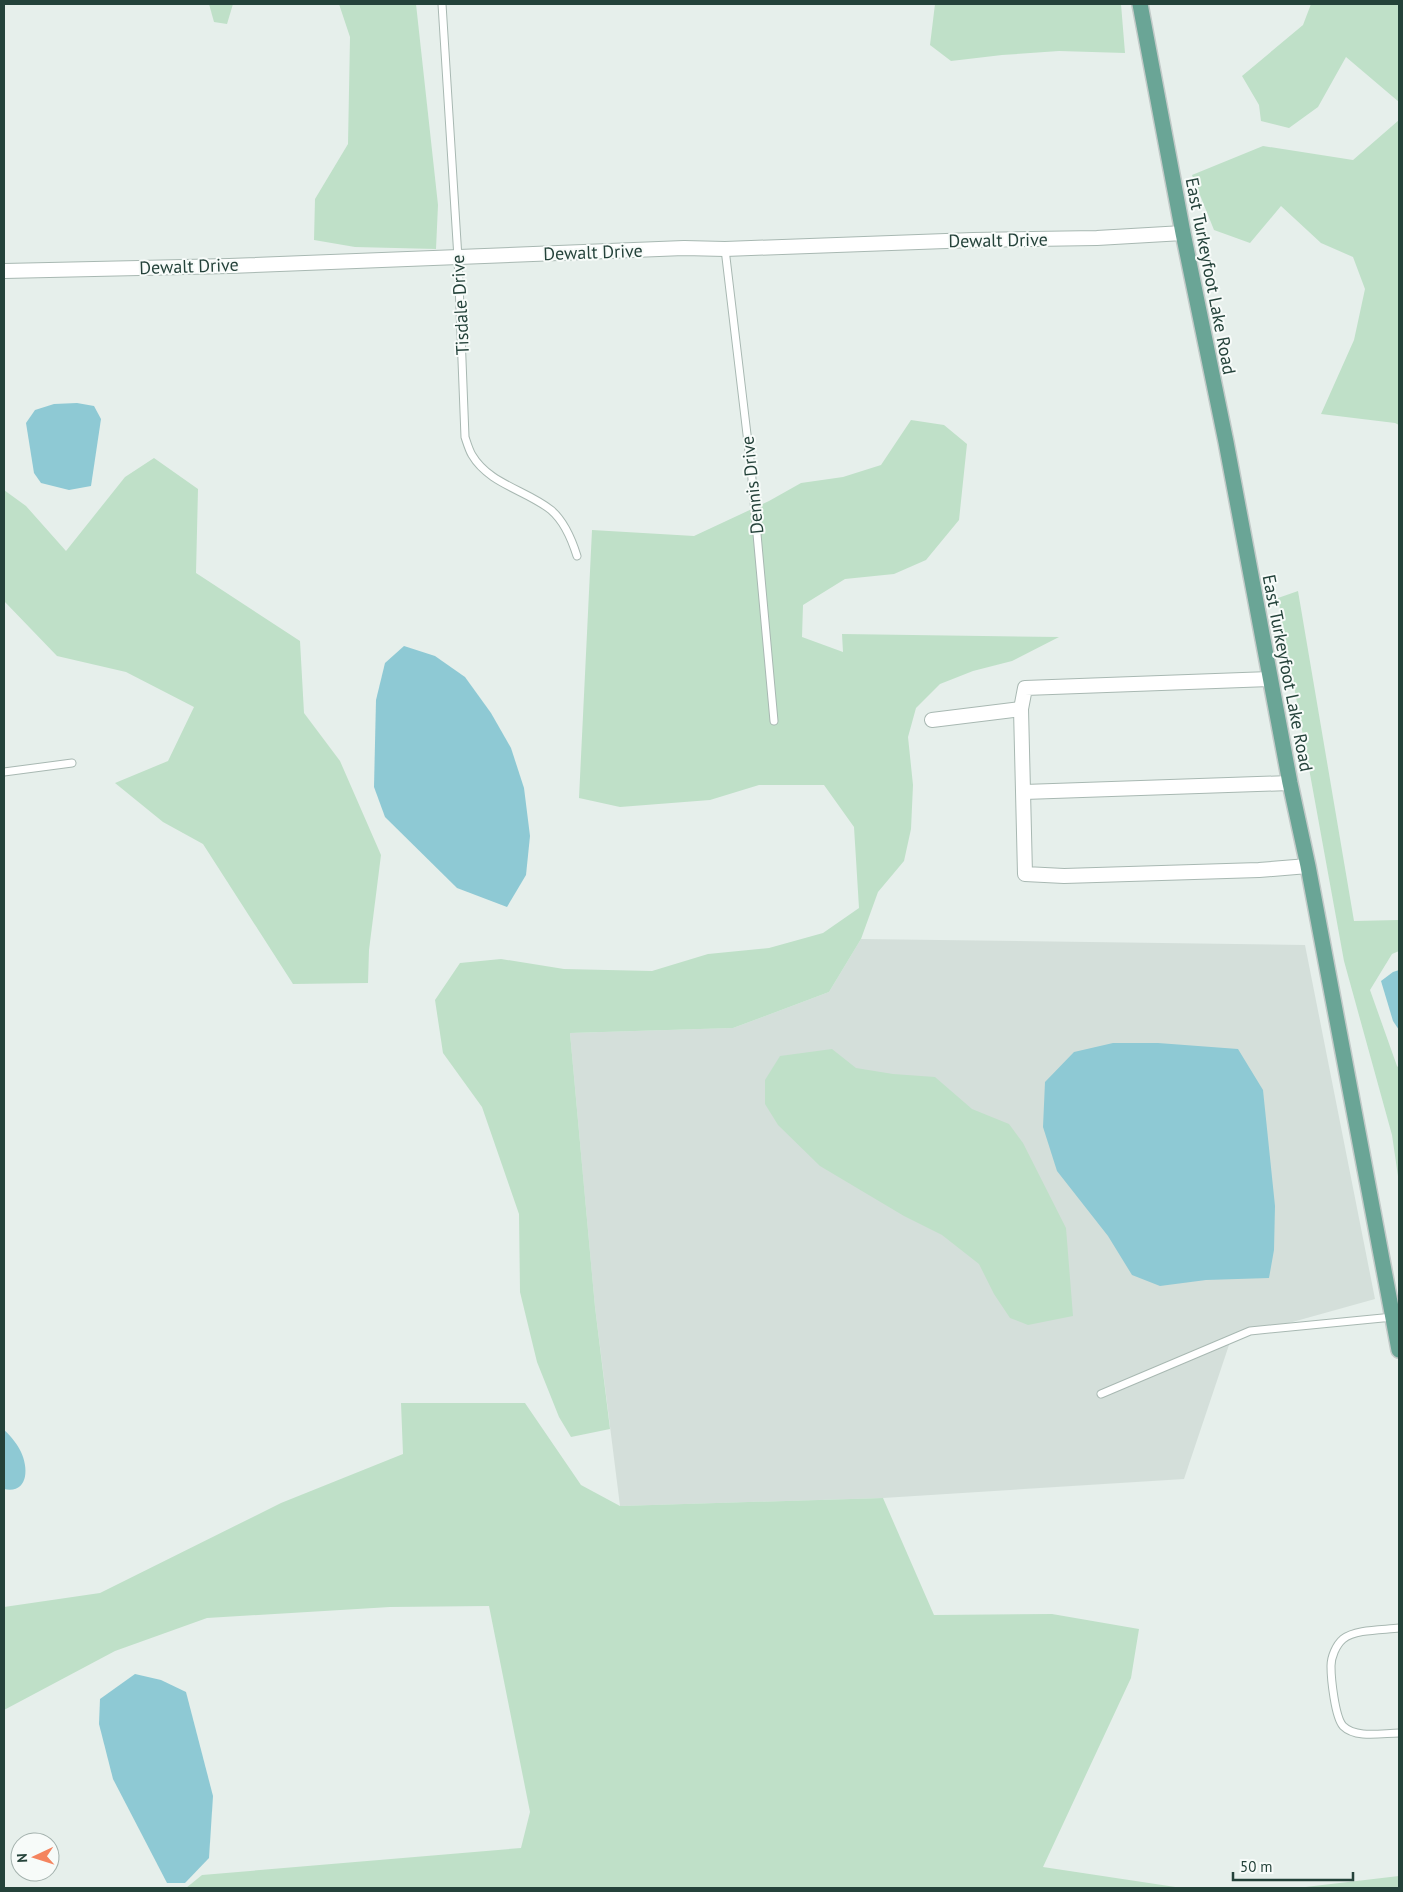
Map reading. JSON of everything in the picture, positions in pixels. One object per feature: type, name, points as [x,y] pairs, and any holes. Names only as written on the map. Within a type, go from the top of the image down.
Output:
[{"type":"main road","name":"East Turkeyfoot Lake Road","points":[[1140,4],[1183,233],[1226,442],[1290,783],[1308,866],[1399,1350]]},
{"type":"street","name":"Dewalt Drive","points":[[4,271],[458,258],[684,248],[725,249],[963,240],[1097,238],[1183,233]]},
{"type":"street","points":[[1270,679],[1025,688],[1021,709],[1025,874],[1064,876],[1250,870],[1308,866]]},
{"type":"street","points":[[932,720],[1021,709]]},
{"type":"street","points":[[1024,792],[1290,783]]},
{"type":"lane","name":"Tisdale Drive","points":[[442,4],[458,258],[465,437],[471,454],[491,476],[552,510],[572,541],[577,556]]},
{"type":"lane","name":"Dennis Drive","points":[[725,249],[751,468],[774,721]]},
{"type":"lane","points":[[4,772],[72,763]]},
{"type":"lane","points":[[1101,1394],[1250,1331],[1393,1317]]},
{"type":"lane","points":[[1399,1628],[1355,1632],[1344,1638],[1338,1645],[1331,1665],[1337,1715],[1343,1726],[1360,1734],[1399,1733]]},
{"type":"shaded area","points":[[861,939],[1305,945],[1375,1299],[1231,1339],[1184,1479],[883,1498],[620,1506],[595,1307],[570,1033],[733,1028],[829,992]]},
{"type":"green space","points":[[209,4],[233,4],[227,24],[214,22]]},
{"type":"green space","points":[[339,4],[416,4],[438,205],[436,249],[355,247],[314,240],[315,199],[348,144],[350,37]]},
{"type":"green space","points":[[935,4],[1121,4],[1125,53],[1059,51],[951,61],[930,45]]},
{"type":"green space","points":[[1311,4],[1399,4],[1399,102],[1346,57],[1318,107],[1289,128],[1261,121],[1259,105],[1242,76],[1303,25]]},
{"type":"green space","points":[[1399,120],[1399,425],[1321,414],[1354,340],[1365,289],[1353,257],[1321,243],[1281,206],[1250,243],[1214,230],[1192,175],[1263,146],[1353,160]]},
{"type":"green space","points":[[911,420],[944,425],[967,444],[959,520],[926,560],[894,574],[845,579],[803,605],[802,637],[843,652],[842,634],[1059,637],[1012,661],[973,671],[940,684],[916,708],[908,737],[913,785],[911,829],[904,861],[878,892],[861,939],[829,992],[733,1028],[570,1033],[595,1307],[610,1429],[571,1437],[559,1417],[537,1362],[520,1292],[519,1214],[482,1107],[443,1053],[435,1000],[460,963],[501,959],[564,969],[652,971],[708,954],[769,948],[823,933],[859,908],[854,827],[824,785],[759,785],[710,800],[620,807],[579,798],[592,530],[694,536],[769,501],[801,483],[843,477],[881,465]]},
{"type":"green space","points":[[154,458],[198,489],[196,573],[300,641],[304,713],[340,761],[381,855],[369,950],[368,983],[293,984],[203,844],[163,822],[115,783],[168,761],[194,707],[126,672],[57,656],[4,601],[4,490],[26,506],[66,551],[125,477]]},
{"type":"green space","points":[[1298,591],[1354,921],[1399,920],[1399,951],[1392,954],[1370,990],[1399,1068],[1399,1183],[1392,1135],[1344,961],[1278,598]]},
{"type":"green space","points":[[832,1049],[856,1068],[893,1074],[935,1077],[972,1109],[1009,1124],[1023,1143],[1066,1228],[1073,1316],[1028,1325],[1010,1318],[994,1294],[979,1264],[942,1235],[904,1216],[820,1166],[778,1125],[765,1104],[765,1080],[780,1056]]},
{"type":"green space","points":[[401,1403],[525,1403],[581,1485],[620,1506],[883,1498],[934,1615],[1052,1614],[1139,1629],[1131,1678],[1043,1867],[1182,1888],[186,1888],[202,1875],[521,1848],[530,1812],[489,1606],[390,1607],[207,1618],[115,1651],[4,1710],[4,1607],[100,1593],[281,1503],[403,1454]]},
{"type":"green space","points":[[1399,1876],[1399,1888],[1297,1888]]},
{"type":"water","points":[[77,403],[94,406],[101,419],[91,486],[69,490],[41,483],[34,473],[26,423],[35,410],[54,404]]},
{"type":"water","points":[[404,646],[435,656],[465,677],[491,713],[511,748],[524,788],[530,836],[526,875],[507,907],[457,888],[385,817],[374,787],[376,700],[385,663]]},
{"type":"water","points":[[1399,970],[1399,1030],[1393,1021],[1381,981]]},
{"type":"water","points":[[1113,1043],[1158,1043],[1238,1049],[1263,1090],[1275,1206],[1274,1250],[1269,1278],[1206,1280],[1160,1286],[1132,1275],[1108,1236],[1057,1171],[1043,1127],[1045,1082],[1074,1052]]},
{"type":"water","points":[[4,1430],[18,1446],[25,1466],[22,1484],[12,1490],[4,1489]]},
{"type":"water","points":[[135,1674],[161,1680],[186,1692],[213,1796],[209,1858],[185,1883],[167,1883],[113,1779],[99,1724],[100,1699]]}]
